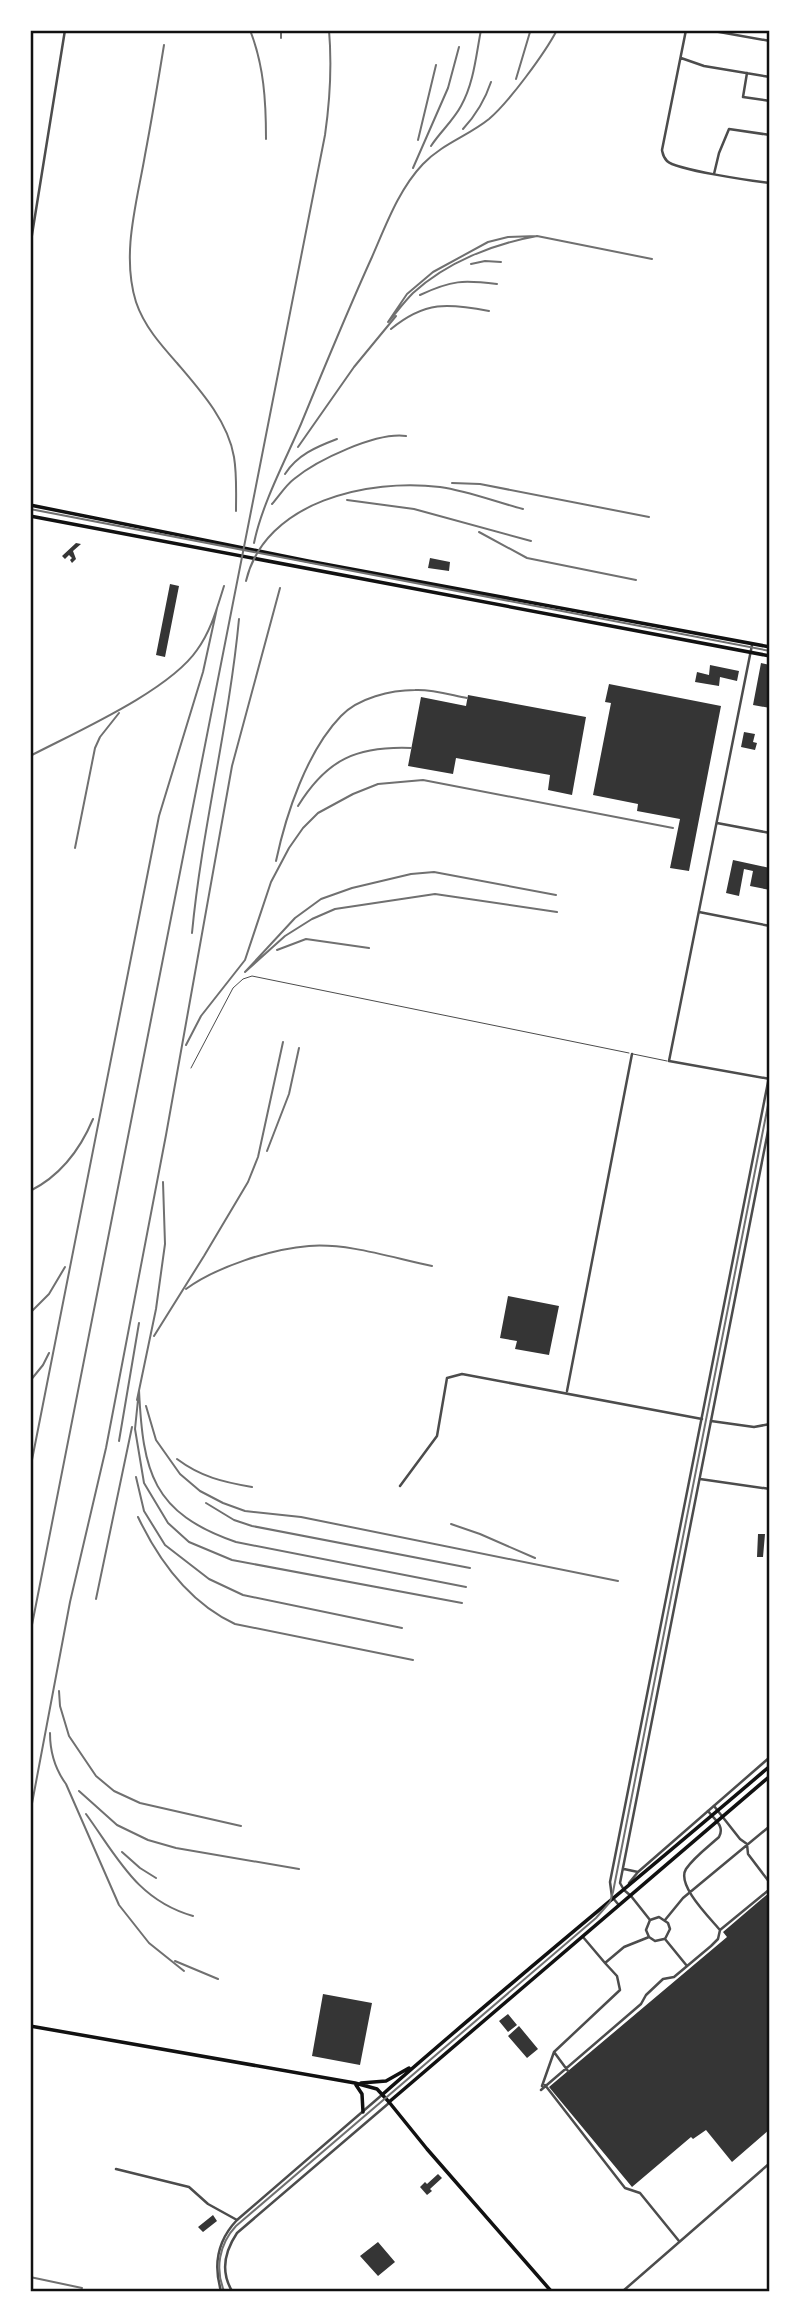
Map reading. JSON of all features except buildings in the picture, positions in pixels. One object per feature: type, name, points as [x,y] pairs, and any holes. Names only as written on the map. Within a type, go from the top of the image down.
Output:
[{"type":"main road","points":[[30,505],[308,561],[770,647]]},
{"type":"main road","points":[[30,516],[770,656]]},
{"type":"main road","points":[[619,628],[620,620]]},
{"type":"main road","points":[[383,2094],[770,1766]]},
{"type":"main road","points":[[389,2102],[770,1776]]},
{"type":"main road","points":[[30,2026],[377,2090],[551,2291]]},
{"type":"main road","points":[[355,2084],[386,2081],[419,2063]]},
{"type":"main road","points":[[355,2084],[362,2094],[363,2112]]},
{"type":"street","points":[[30,247],[65,30]]},
{"type":"street","points":[[686,30],[662,150],[665,159],[670,163],[714,174],[770,183]]},
{"type":"street","points":[[708,30],[770,41]]},
{"type":"street","points":[[681,58],[704,66],[770,77]]},
{"type":"street","points":[[747,73],[743,97],[770,101]]},
{"type":"street","points":[[714,174],[729,129],[770,135]]},
{"type":"street","points":[[752,645],[669,1061],[770,1079]]},
{"type":"street","points":[[717,823],[770,833]]},
{"type":"street","points":[[699,912],[770,926]]},
{"type":"street","points":[[567,1392],[632,1054]]},
{"type":"street","points":[[619,1905],[613,1899],[610,1882],[770,1072]]},
{"type":"street","points":[[650,1920],[620,1883],[770,1121]]},
{"type":"street","points":[[400,1486],[436,1436],[447,1378],[462,1374],[711,1421],[754,1427],[770,1424]]},
{"type":"street","points":[[690,1477],[770,1489]]},
{"type":"street","points":[[640,1732],[650,1734]]},
{"type":"street","points":[[625,1889],[638,1872],[770,1758]]},
{"type":"street","points":[[714,1806],[747,1844],[748,1854],[770,1884]]},
{"type":"street","points":[[708,1811],[722,1827],[722,1832],[685,1872],[684,1883],[720,1930]]},
{"type":"street","points":[[665,1920],[690,1891],[770,1826]]},
{"type":"street","points":[[623,1868],[638,1872]]},
{"type":"street","points":[[583,1937],[617,1976],[620,1990],[554,2052],[541,2090],[641,2004],[663,1979],[674,1977],[718,1939],[720,1930],[770,1889]]},
{"type":"street","points":[[659,1917],[665,1920],[670,1929],[665,1938],[655,1941],[649,1937],[646,1930],[650,1920],[659,1917]]},
{"type":"street","points":[[606,1962],[624,1947],[649,1937]]},
{"type":"street","points":[[665,1938],[687,1966]]},
{"type":"street","points":[[554,2052],[567,2069]]},
{"type":"street","points":[[545,2085],[625,2188],[640,2193],[680,2241]]},
{"type":"street","points":[[221,2291],[217,2278],[220,2243],[237,2220],[383,2094]]},
{"type":"street","points":[[232,2291],[225,2275],[227,2252],[243,2227],[389,2102]]},
{"type":"street","points":[[623,2291],[770,2163]]},
{"type":"street","points":[[116,2169],[189,2187],[208,2204],[237,2220],[243,2227]]},
{"type":"lane","points":[[191,1068],[233,988],[243,979],[252,976],[669,1061]]},
{"type":"tram line","points":[[30,509],[770,651]]},
{"type":"tram line","points":[[224,2291],[220,2257],[230,2233],[236,2226],[596,1918],[610,1902],[770,1095]]},
{"type":"railway","points":[[250,30],[263,84],[266,139]]},
{"type":"railway","points":[[281,30],[281,38]]},
{"type":"railway","points":[[30,1635],[325,135],[330,82],[329,30]]},
{"type":"railway","points":[[431,146],[454,117],[469,88],[481,30]]},
{"type":"railway","points":[[254,543],[274,483],[400,196],[414,174],[430,157],[481,125],[497,111],[526,77],[557,30]]},
{"type":"railway","points":[[516,79],[530,32]]},
{"type":"railway","points":[[164,45],[132,228],[132,284],[139,311],[148,327],[204,395],[226,431],[235,464],[236,511]]},
{"type":"railway","points":[[413,168],[448,88],[459,47]]},
{"type":"railway","points":[[418,140],[436,65]]},
{"type":"railway","points":[[463,129],[480,107],[491,82]]},
{"type":"railway","points":[[537,236],[487,249],[456,263],[413,293],[388,322],[407,294],[433,272],[488,242],[508,237],[537,236],[652,259]]},
{"type":"railway","points":[[471,264],[501,262]]},
{"type":"railway","points":[[420,295],[458,282],[497,284]]},
{"type":"railway","points":[[391,329],[426,309],[449,306],[489,311]]},
{"type":"railway","points":[[298,447],[354,367],[396,316]]},
{"type":"railway","points":[[272,504],[294,479],[332,456],[379,438],[406,436]]},
{"type":"railway","points":[[285,474],[301,457],[337,439]]},
{"type":"railway","points":[[452,483],[480,484],[649,517]]},
{"type":"railway","points":[[246,581],[257,554],[274,531],[297,514],[323,501],[352,492],[412,485],[440,487],[523,509]]},
{"type":"railway","points":[[347,500],[414,509],[531,541]]},
{"type":"railway","points":[[479,532],[527,558],[636,580]]},
{"type":"railway","points":[[30,756],[144,695],[184,665],[206,635],[224,586]]},
{"type":"railway","points":[[30,1814],[70,1602],[106,1448],[166,1135],[232,766],[280,588]]},
{"type":"railway","points":[[30,1470],[159,816],[203,672],[217,608]]},
{"type":"railway","points":[[192,933],[239,619]]},
{"type":"railway","points":[[276,861],[292,804],[308,765],[329,730],[348,710],[375,696],[406,690],[428,690],[467,698]]},
{"type":"railway","points":[[75,848],[95,748],[119,713]]},
{"type":"railway","points":[[298,806],[320,777],[345,759],[375,750],[411,748]]},
{"type":"railway","points":[[186,1045],[201,1016],[245,960],[271,882],[289,848],[318,813],[353,794],[378,784],[423,780],[673,828]]},
{"type":"railway","points":[[556,895],[434,872],[411,874],[352,888],[321,899],[295,918],[245,972],[285,936],[312,919],[335,909],[435,894],[557,912]]},
{"type":"railway","points":[[277,950],[306,939],[369,948]]},
{"type":"railway","points":[[154,1336],[248,1182],[258,1157],[283,1042]]},
{"type":"railway","points":[[267,1151],[289,1094],[299,1048]]},
{"type":"railway","points":[[30,1191],[51,1178],[68,1161],[93,1119]]},
{"type":"railway","points":[[137,1400],[156,1309],[165,1244],[163,1182]]},
{"type":"railway","points":[[186,1289],[213,1273],[244,1260],[309,1246],[355,1249],[432,1266]]},
{"type":"railway","points":[[30,1313],[49,1294],[65,1267]]},
{"type":"railway","points":[[119,1441],[139,1323]]},
{"type":"railway","points":[[30,1381],[49,1353]]},
{"type":"railway","points":[[462,1603],[232,1560],[189,1542],[168,1523],[144,1483],[135,1429],[139,1390],[149,1466],[169,1503],[186,1518],[208,1531],[236,1542],[466,1587]]},
{"type":"railway","points":[[146,1406],[156,1440],[180,1474],[200,1491],[223,1503],[245,1511],[301,1517],[618,1581]]},
{"type":"railway","points":[[96,1599],[132,1427]]},
{"type":"railway","points":[[177,1459],[213,1478],[252,1487]]},
{"type":"railway","points":[[136,1477],[144,1511],[165,1545],[209,1579],[243,1595],[402,1628]]},
{"type":"railway","points":[[206,1503],[234,1520],[252,1526],[470,1568]]},
{"type":"railway","points":[[138,1517],[177,1579],[204,1605],[235,1624],[413,1660]]},
{"type":"railway","points":[[451,1524],[535,1558]]},
{"type":"railway","points":[[59,1691],[60,1706],[69,1736],[96,1776],[114,1791],[140,1803],[241,1826]]},
{"type":"railway","points":[[50,1733],[56,1766],[119,1905],[149,1943],[184,1971]]},
{"type":"railway","points":[[79,1791],[117,1825],[148,1840],[176,1848],[299,1869]]},
{"type":"railway","points":[[86,1814],[119,1861],[143,1888],[157,1900],[193,1916]]},
{"type":"railway","points":[[122,1852],[156,1878]]},
{"type":"railway","points":[[175,1961],[218,1979]]},
{"type":"railway","points":[[30,2277],[82,2288]]}]
